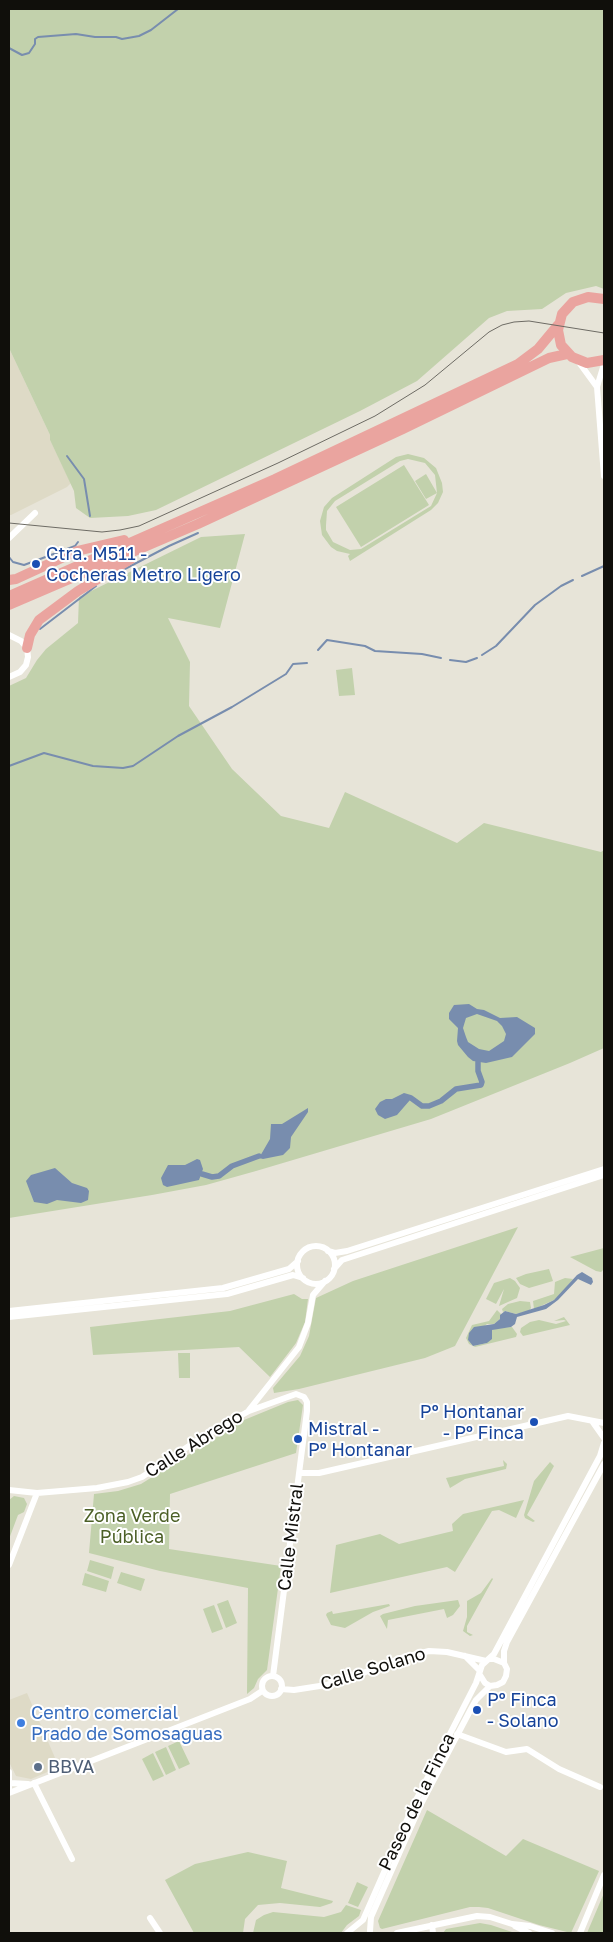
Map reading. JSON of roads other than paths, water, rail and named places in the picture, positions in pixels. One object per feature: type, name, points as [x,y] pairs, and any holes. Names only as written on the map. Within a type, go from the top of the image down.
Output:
[{"type":"highway","points":[[9,596],[275,479],[518,364],[538,349],[558,325],[565,310],[578,300],[594,297],[604,299]]},
{"type":"highway","points":[[558,325],[559,340],[568,354],[577,360],[592,363],[604,362]]},
{"type":"highway","points":[[9,605],[198,524],[412,425],[549,358],[568,354]]},
{"type":"highway","points":[[27,648],[30,635],[37,623],[67,598],[127,561],[198,524]]},
{"type":"highway","points":[[9,580],[16,579],[76,551],[124,540],[156,530]]},
{"type":"street","points":[[577,360],[596,386]]},
{"type":"street","points":[[604,362],[596,386],[604,476]]},
{"type":"street","points":[[9,538],[35,513]]},
{"type":"street","points":[[9,635],[22,640],[27,648],[28,661],[24,669],[16,675],[9,676]]},
{"type":"street","points":[[9,1311],[224,1288],[289,1269],[298,1261],[304,1251],[310,1248],[318,1246],[334,1254],[347,1251],[604,1169]]},
{"type":"street","points":[[298,1261],[299,1272],[312,1295],[331,1276],[342,1260],[604,1176]]},
{"type":"street","points":[[328,1251],[333,1257],[334,1269]]},
{"type":"street","points":[[9,1317],[227,1294],[293,1275],[317,1284],[325,1281]]},
{"type":"street","name":"Calle Abrego","points":[[9,1490],[37,1493],[97,1488],[134,1480],[149,1473],[202,1438],[249,1411],[298,1347],[308,1323],[312,1295]]},
{"type":"street","name":"Calle Mistral","points":[[249,1411],[296,1394],[304,1397],[307,1402],[273,1676]]},
{"type":"street","points":[[299,1473],[319,1473],[568,1416],[604,1423]]},
{"type":"street","points":[[480,1673],[482,1665],[494,1654],[600,1456],[604,1438],[592,1421]]},
{"type":"street","points":[[464,1656],[480,1673],[482,1680],[490,1686],[497,1686],[503,1682],[507,1669],[504,1663],[504,1651],[507,1642],[604,1464]]},
{"type":"street","points":[[9,1565],[37,1493]]},
{"type":"street","name":"Calle Solano","points":[[281,1689],[294,1690],[331,1683],[419,1653],[447,1652],[488,1660]]},
{"type":"street","points":[[488,1660],[494,1659],[504,1663]]},
{"type":"street","name":"Paseo de la Finca","points":[[347,1933],[363,1920],[418,1796],[480,1673]]},
{"type":"street","points":[[273,1676],[280,1681],[281,1689],[273,1697],[262,1691],[262,1682],[265,1679],[273,1676]]},
{"type":"street","name":"Paseo de la Finca","points":[[371,1932],[372,1918],[421,1804],[476,1700],[490,1686]]},
{"type":"street","points":[[9,1786],[32,1784],[250,1699],[262,1691]]},
{"type":"street","name":"Paseo de la Finca","points":[[457,1734],[506,1752],[527,1749],[559,1769],[600,1787]]},
{"type":"street","points":[[9,1772],[9,1786]]},
{"type":"street","points":[[9,1786],[32,1784]]},
{"type":"street","points":[[32,1784],[72,1859]]},
{"type":"street","points":[[580,1933],[604,1875]]},
{"type":"street","points":[[397,1933],[477,1916],[490,1917],[512,1924],[529,1933]]},
{"type":"street","points":[[150,1918],[160,1933]]},
{"type":"street","points":[[433,1924],[435,1933]]},
{"type":"street","points":[[512,1924],[530,1926],[552,1933]]},
{"type":"street","points":[[354,1928],[362,1928],[371,1932]]},
{"type":"water","points":[[469,1004],[500,1018],[517,1017],[535,1028],[535,1034],[512,1057],[486,1063],[473,1061],[458,1045],[458,1028],[449,1019],[449,1013],[454,1005]],"holes":[[[477,1014],[497,1021],[506,1034],[504,1041],[489,1051],[479,1049],[468,1042],[463,1028],[466,1018]]]},
{"type":"water","points":[[404,1093],[411,1095],[410,1100],[397,1115],[385,1119],[378,1115],[375,1109],[380,1102]]},
{"type":"water","points":[[308,1108],[308,1112],[291,1137],[290,1148],[283,1155],[259,1158],[270,1139],[271,1124],[282,1124]]},
{"type":"water","points":[[197,1159],[200,1160],[203,1169],[199,1180],[167,1187],[163,1185],[161,1178],[168,1165],[185,1165]]},
{"type":"water","points":[[55,1168],[72,1183],[87,1188],[89,1191],[88,1200],[81,1203],[57,1200],[47,1204],[34,1202],[26,1181],[31,1175]]},
{"type":"water","points":[[582,1272],[592,1278],[593,1282],[591,1285],[578,1279],[558,1300],[546,1309],[517,1317],[515,1324],[511,1327],[492,1330],[492,1339],[487,1343],[473,1346],[468,1340],[469,1333],[474,1327],[494,1324],[505,1311],[516,1314],[554,1300]]},
{"type":"waterway","points":[[9,48],[22,55],[29,53],[35,44],[35,39],[38,37],[76,34],[122,39],[139,36],[151,30],[178,9]]},
{"type":"waterway","points":[[67,456],[84,479],[90,516]]},
{"type":"waterway","points":[[121,571],[198,533]]},
{"type":"waterway","points":[[9,557],[13,562],[24,565],[75,546],[78,542]]},
{"type":"waterway","points":[[582,576],[604,566]]},
{"type":"waterway","points":[[482,655],[496,646],[535,605],[561,586],[573,580]]},
{"type":"waterway","points":[[40,629],[96,586]]},
{"type":"waterway","points":[[318,650],[327,640],[365,646],[375,651],[422,654],[441,658]]},
{"type":"waterway","points":[[450,660],[466,662],[477,658]]},
{"type":"waterway","points":[[9,766],[44,753],[93,766],[123,768],[133,766],[178,736],[232,707],[286,674],[293,664],[307,663]]},
{"type":"waterway","points":[[411,1098],[422,1106],[429,1106],[441,1101],[456,1089],[481,1085],[478,1062]]},
{"type":"waterway","points":[[202,1174],[212,1177],[219,1176],[232,1166],[259,1156]]},
{"type":"tram line","points":[[9,523],[102,532],[139,526],[278,463],[375,416],[425,385],[489,332],[502,325],[529,321],[604,333]]},
{"type":"place","name":"Ctra. M511 - Cocheras Metro Ligero","points":[[36,564]]},
{"type":"place","name":"Pº Hontanar - Pº Finca","points":[[534,1422]]},
{"type":"place","name":"Mistral - Pº Hontanar","points":[[298,1439]]},
{"type":"place","name":"Pº Finca - Solano","points":[[477,1710]]},
{"type":"place","name":"Centro comercial Prado de Somosaguas","points":[[21,1723]]},
{"type":"place","name":"BBVA","points":[[38,1767]]},
{"type":"park label","name":"Zona Verde Pública","points":[[132,1526]]}]
